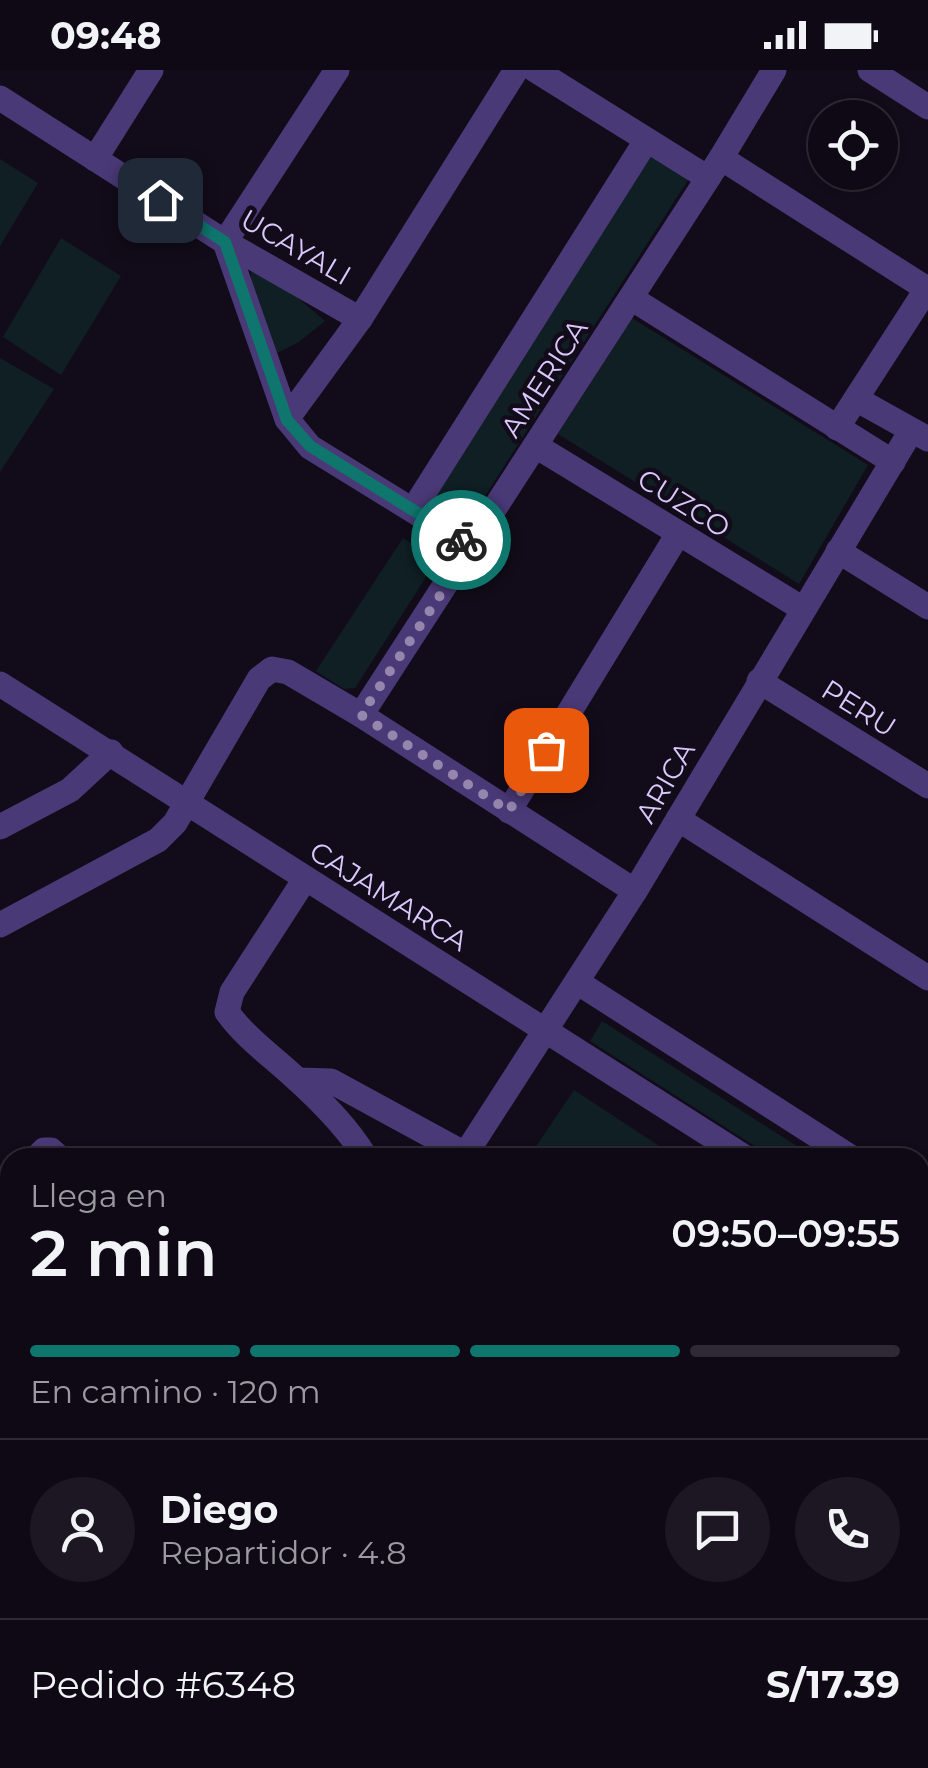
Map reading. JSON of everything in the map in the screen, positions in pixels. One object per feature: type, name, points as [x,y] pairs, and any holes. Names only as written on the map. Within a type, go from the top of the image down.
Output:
[{"type":"street","points":[[95,159],[151,70]]},
{"type":"street","points":[[337,70],[225,242],[287,420],[310,446],[472,547]]},
{"type":"street","points":[[287,420],[360,319],[516,70]]},
{"type":"street","points":[[536,70],[646,142],[714,168],[927,288],[837,428]]},
{"type":"street","name":"AMERICA","points":[[361,715],[774,70]]},
{"type":"street","points":[[870,70],[928,107]]},
{"type":"street","name":"UCAYALI","points":[[0,98],[225,242],[360,319]]},
{"type":"street","points":[[413,510],[646,142]]},
{"type":"street","points":[[631,298],[893,462]]},
{"type":"street","points":[[856,399],[919,435]]},
{"type":"street","name":"ARICA","points":[[469,1148],[634,891],[893,462],[919,435]]},
{"type":"street","name":"CUZCO","points":[[536,446],[803,609]]},
{"type":"street","points":[[509,811],[678,534]]},
{"type":"street","points":[[838,551],[928,607]]},
{"type":"street","points":[[0,925],[158,840],[175,823],[259,678],[272,669],[288,672],[361,715],[634,891]]},
{"type":"street","name":"PERU","points":[[758,681],[928,786]]},
{"type":"street","name":"CAJAMARCA","points":[[0,684],[730,1148]]},
{"type":"street","points":[[0,827],[70,790],[111,752]]},
{"type":"street","points":[[678,819],[928,978]]},
{"type":"street","points":[[305,879],[232,992],[228,1012],[238,1027],[351,1134],[360,1148]]},
{"type":"street","points":[[577,982],[836,1148]]},
{"type":"street","points":[[298,1080],[330,1081],[450,1148]]},
{"type":"shaded area","points":[[637,144],[690,177],[463,530],[412,496]]},
{"type":"shaded area","points":[[0,159],[38,183],[0,246]]},
{"type":"shaded area","points":[[61,238],[121,276],[61,375],[3,337]]},
{"type":"shaded area","points":[[251,272],[277,280],[325,321],[299,342],[277,353],[251,295]]},
{"type":"shaded area","points":[[632,318],[868,465],[799,584],[558,434]]},
{"type":"shaded area","points":[[0,358],[54,389],[0,472]]},
{"type":"shaded area","points":[[403,538],[437,560],[355,688],[344,689],[316,671]]},
{"type":"shaded area","points":[[602,1021],[800,1148],[758,1148],[590,1041]]},
{"type":"shaded area","points":[[574,1090],[662,1148],[535,1148]]},
{"type":"way so far","points":[[461,540],[472,547],[361,715],[509,811],[546,750]]},
{"type":"route","points":[[160,200],[225,242],[287,420],[310,446],[461,540]]}]
